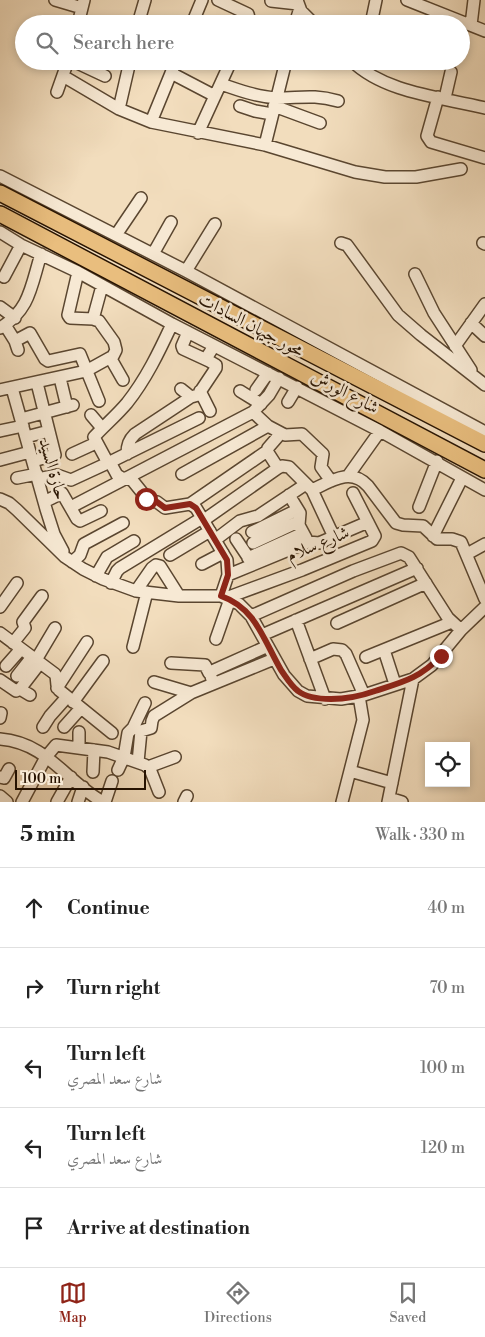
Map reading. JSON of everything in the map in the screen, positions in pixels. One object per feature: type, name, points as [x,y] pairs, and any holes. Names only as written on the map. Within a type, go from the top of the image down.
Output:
[{"type":"main road","name":"محور جيهان السادات","points":[[0,192],[485,444]]},
{"type":"main road","name":"محور جيهان السادات","points":[[0,214],[485,470]]},
{"type":"street","points":[[55,0],[83,4]]},
{"type":"street","points":[[142,15],[145,0]]},
{"type":"street","points":[[196,15],[202,0]]},
{"type":"street","points":[[218,0],[248,15]]},
{"type":"street","points":[[372,15],[376,0]]},
{"type":"street","points":[[407,0],[445,15]]},
{"type":"street","points":[[474,0],[471,25],[485,31]]},
{"type":"street","points":[[271,1],[298,4],[307,15]]},
{"type":"street","points":[[57,92],[65,70]]},
{"type":"street","points":[[92,70],[105,76]]},
{"type":"street","points":[[119,109],[128,70]]},
{"type":"street","points":[[151,122],[172,70]]},
{"type":"street","points":[[198,133],[220,84],[224,70]]},
{"type":"street","points":[[265,145],[284,70]]},
{"type":"street","points":[[363,70],[393,86],[485,108]]},
{"type":"street","points":[[451,72],[427,136],[431,142],[485,158]]},
{"type":"street","points":[[171,73],[215,96]]},
{"type":"street","points":[[63,76],[119,109],[151,122],[198,133],[234,137],[355,172],[385,177],[416,177],[461,169]]},
{"type":"street","points":[[220,84],[248,92],[274,106],[320,122]]},
{"type":"street","points":[[240,106],[255,112],[313,96],[338,101]]},
{"type":"street","points":[[0,176],[186,271],[485,432]]},
{"type":"street","points":[[116,235],[140,198]]},
{"type":"street","points":[[153,254],[171,222]]},
{"type":"street","points":[[186,271],[215,224]]},
{"type":"street","name":"شارع الورش","points":[[0,232],[21,245],[78,272],[214,346],[380,430],[485,490]]},
{"type":"street","points":[[341,243],[347,245],[398,315],[481,383]]},
{"type":"street","points":[[4,277],[21,245]]},
{"type":"street","points":[[40,254],[24,306],[15,318],[2,327],[16,346],[28,333],[31,334],[48,361],[78,353],[99,400]]},
{"type":"street","points":[[0,390],[86,371],[111,359],[115,354],[114,342],[99,321],[70,318],[68,315],[78,272]]},
{"type":"street","points":[[415,274],[434,313],[481,383]]},
{"type":"street","points":[[93,319],[102,286]]},
{"type":"street","points":[[455,346],[485,304]]},
{"type":"street","points":[[0,307],[15,318]]},
{"type":"street","points":[[172,324],[152,366],[137,389],[118,413],[94,437],[117,475],[136,484],[146,499],[157,502],[165,508],[190,504],[267,451],[281,433]]},
{"type":"street","points":[[471,324],[485,336]]},
{"type":"street","points":[[127,454],[127,446],[135,434],[199,390],[216,367],[215,364],[183,349],[182,346],[188,332]]},
{"type":"street","points":[[209,361],[208,354],[214,346]]},
{"type":"street","points":[[111,359],[123,380]]},
{"type":"street","points":[[256,390],[268,373]]},
{"type":"street","points":[[0,431],[44,413],[70,406],[60,378]]},
{"type":"street","points":[[70,508],[257,408],[280,378]]},
{"type":"street","points":[[0,460],[56,455],[37,383]]},
{"type":"street","points":[[288,402],[297,387]]},
{"type":"street","name":"حارة السيد","points":[[12,388],[54,534],[69,560]]},
{"type":"street","points":[[181,389],[216,389]]},
{"type":"street","points":[[199,390],[210,411]]},
{"type":"street","points":[[240,391],[257,408],[268,426],[288,435],[302,434],[316,445],[323,454],[320,467],[331,481]]},
{"type":"street","points":[[92,415],[102,428]]},
{"type":"street","points":[[17,478],[57,476],[70,480],[200,418]]},
{"type":"street","points":[[182,474],[268,426]]},
{"type":"street","points":[[348,476],[380,430]]},
{"type":"street","points":[[26,437],[49,431]]},
{"type":"street","points":[[72,454],[96,443]]},
{"type":"street","points":[[267,451],[278,468]]},
{"type":"street","points":[[419,507],[437,461]]},
{"type":"street","points":[[111,582],[117,571],[203,519],[282,466],[289,467],[309,487],[334,537]]},
{"type":"street","points":[[170,556],[240,521],[253,518],[289,495],[348,476],[359,478],[364,482],[399,525],[423,526],[440,540],[457,540],[467,554],[485,599]]},
{"type":"street","points":[[433,536],[462,478]]},
{"type":"street","points":[[44,502],[61,493],[80,521],[101,511]]},
{"type":"street","name":"شارع سلام","points":[[226,597],[302,570],[372,541],[375,536],[353,493]]},
{"type":"street","points":[[289,495],[298,510],[300,516],[298,522],[306,537],[319,543],[368,522]]},
{"type":"street","points":[[0,499],[9,503],[17,510],[69,560],[96,576],[141,592],[179,596],[226,597],[238,604],[251,616],[284,675],[298,691],[307,696],[325,699],[362,696],[413,679],[432,665],[457,626]]},
{"type":"street","points":[[190,504],[196,508],[227,560],[226,597],[216,639]]},
{"type":"street","points":[[298,510],[253,537],[298,522]]},
{"type":"street","points":[[69,560],[80,555],[84,544],[123,523]]},
{"type":"street","points":[[228,575],[250,561],[306,537]]},
{"type":"street","points":[[236,539],[250,561]]},
{"type":"street","points":[[96,576],[106,557],[130,543],[137,558]]},
{"type":"street","points":[[467,554],[485,544]]},
{"type":"street","points":[[202,564],[223,553]]},
{"type":"street","points":[[344,553],[353,571]]},
{"type":"street","points":[[251,616],[353,571],[400,553],[409,557],[443,611],[457,626]]},
{"type":"street","points":[[133,646],[141,592],[152,568],[160,566],[179,596]]},
{"type":"street","points":[[262,635],[417,568]]},
{"type":"street","points":[[302,570],[312,590]]},
{"type":"street","points":[[0,607],[17,582]]},
{"type":"street","points":[[337,624],[426,583]]},
{"type":"street","points":[[6,666],[24,628],[23,622],[42,596]]},
{"type":"street","points":[[366,657],[457,626],[485,608]]},
{"type":"street","points":[[296,620],[325,699]]},
{"type":"street","points":[[0,680],[16,691],[25,692],[36,660],[55,628]]},
{"type":"street","points":[[0,633],[55,674],[57,688]]},
{"type":"street","points":[[57,688],[87,642]]},
{"type":"street","points":[[159,792],[143,765],[141,731],[150,729],[153,718],[211,679],[268,646]]},
{"type":"street","points":[[310,659],[333,649],[342,650],[346,654],[362,696],[363,720],[342,802]]},
{"type":"street","points":[[384,650],[396,684]]},
{"type":"street","points":[[211,679],[274,659]]},
{"type":"street","points":[[17,676],[36,660]]},
{"type":"street","points":[[64,727],[69,720],[74,702],[103,661]]},
{"type":"street","points":[[171,662],[205,665],[211,679]]},
{"type":"street","points":[[402,802],[389,800],[413,679]]},
{"type":"street","points":[[154,682],[191,693]]},
{"type":"street","points":[[57,688],[112,733]]},
{"type":"street","points":[[43,727],[54,711],[74,702]]},
{"type":"street","points":[[118,770],[124,757],[128,733],[133,728],[145,703]]},
{"type":"street","points":[[79,732],[79,748]]},
{"type":"street","points":[[0,739],[26,744],[46,757],[83,787],[92,799],[104,802],[112,781]]},
{"type":"street","points":[[22,802],[46,757],[56,745],[94,750],[124,757],[143,765],[175,757]]},
{"type":"street","points":[[94,750],[94,772]]},
{"type":"street","points":[[350,771],[392,783]]},
{"type":"street","points":[[57,802],[71,777]]},
{"type":"street","points":[[78,802],[83,787]]},
{"type":"street","points":[[0,796],[7,802]]},
{"type":"route","points":[[146,499],[157,502],[165,508],[184,504],[190,504],[196,508],[227,560],[228,575],[221,596],[230,599],[246,610],[284,675],[298,691],[307,696],[341,699],[364,695],[413,679],[441,656]]}]
